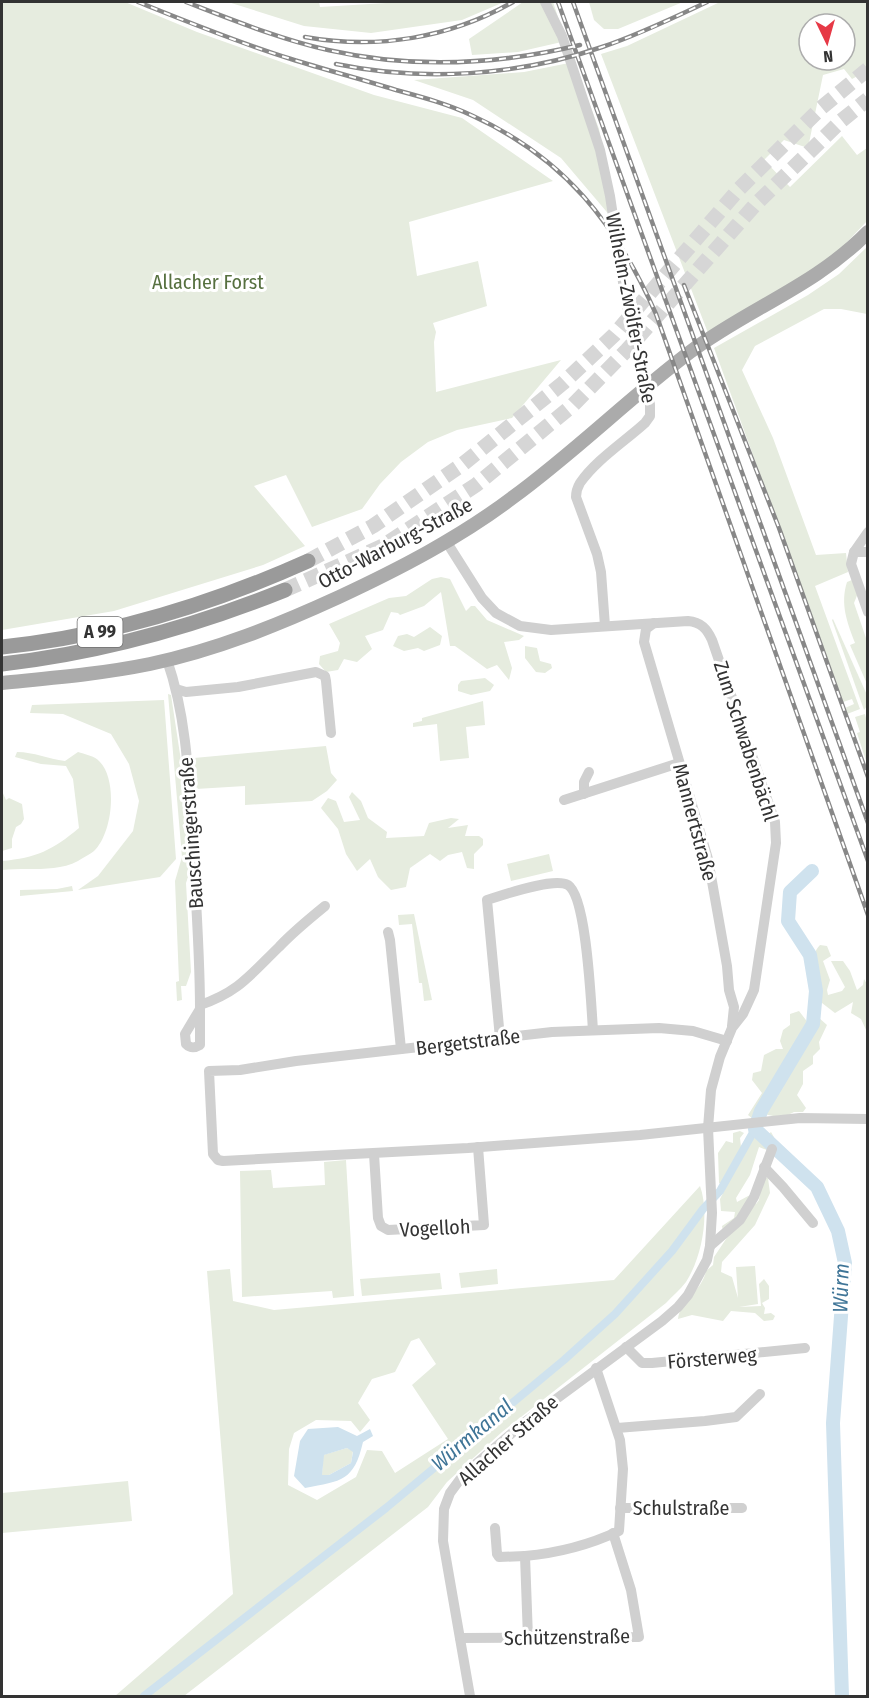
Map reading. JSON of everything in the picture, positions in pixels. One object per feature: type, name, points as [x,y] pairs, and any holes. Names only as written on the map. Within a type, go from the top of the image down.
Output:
[{"type":"highway","name":"A 99","points":[[2,647],[94,633],[164,616],[246,588],[308,561]]},
{"type":"highway","name":"A 99","points":[[2,664],[64,655],[138,640],[235,610],[285,590]]},
{"type":"main road","name":"Otto-Warburg-Straße","points":[[2,683],[117,670],[212,648],[310,610],[379,578],[446,541],[511,499],[691,352],[714,335],[821,273],[854,246],[867,232]]},
{"type":"street","name":"Wilhelm-Zwölfer-Straße","points":[[545,2],[562,36],[600,150],[610,196],[626,302],[650,405],[650,416],[645,423],[596,466],[579,484],[576,491],[601,572],[605,626]]},
{"type":"street","points":[[867,532],[854,552],[851,567],[867,612]]},
{"type":"street","name":"Zum Schwabenbächl","points":[[446,541],[482,598],[496,613],[520,626],[542,630],[694,621],[710,634],[775,822],[776,843],[754,990],[743,1014],[732,1028],[712,1081],[708,1128]]},
{"type":"street","points":[[854,552],[867,552]]},
{"type":"street","points":[[644,642],[646,629],[655,623]]},
{"type":"street","name":"Zum Schwabenbächl","points":[[605,626],[631,630],[644,642]]},
{"type":"street","name":"Mannertstraße","points":[[644,642],[708,859],[727,966],[729,990],[734,1007],[732,1028]]},
{"type":"street","name":"Bauschingerstraße","points":[[167,660],[176,689],[184,736],[200,1007],[225,996],[238,987],[280,945],[325,906]]},
{"type":"street","points":[[176,689],[186,692],[238,687],[315,672],[325,676],[327,681],[331,733]]},
{"type":"street","points":[[564,800],[679,763]]},
{"type":"street","points":[[584,794],[584,782],[589,772]]},
{"type":"street","points":[[500,1038],[487,900],[556,882],[569,886],[576,892],[585,939],[593,1030]]},
{"type":"street","points":[[388,932],[401,1049]]},
{"type":"street","name":"Bergetstraße","points":[[374,1154],[223,1161],[215,1157],[211,1139],[209,1071],[240,1070],[401,1049],[593,1030],[680,1030],[706,1034],[726,1041]]},
{"type":"street","points":[[374,1154],[640,1136],[800,1118],[867,1119]]},
{"type":"street","name":"Allacher Straße","points":[[470,1696],[443,1541],[444,1509],[450,1493],[464,1474],[525,1422],[678,1307],[698,1278],[707,1260],[710,1246],[712,1213],[708,1128]]},
{"type":"street","name":"Vogelloh","points":[[374,1154],[378,1218],[381,1226],[388,1230],[484,1225],[478,1147]]},
{"type":"street","name":"Allacher Straße","points":[[710,1246],[740,1220],[754,1197],[772,1149]]},
{"type":"street","points":[[764,1167],[813,1223]]},
{"type":"street","name":"Försterweg","points":[[626,1347],[642,1363],[652,1364],[805,1348]]},
{"type":"street","points":[[495,1528],[499,1557],[551,1554],[578,1547],[619,1531],[623,1469],[617,1428],[596,1368]]},
{"type":"street","points":[[617,1428],[736,1417],[760,1394]]},
{"type":"street","name":"Schulstraße","points":[[620,1508],[742,1508]]},
{"type":"street","name":"Schützenstraße","points":[[460,1638],[639,1637],[631,1590],[613,1533]]},
{"type":"street","points":[[525,1556],[528,1638]]},
{"type":"green space","name":"Allacher Forst","points":[[2,2],[125,2],[197,32],[374,95],[462,118],[553,181],[409,222],[417,276],[478,261],[487,306],[433,323],[436,332],[434,342],[436,392],[561,360],[512,418],[457,430],[428,442],[401,462],[380,484],[362,509],[312,527],[286,475],[254,486],[305,546],[263,565],[114,611],[2,630]]},
{"type":"green space","points":[[228,2],[319,2],[320,7],[403,2],[504,2],[462,20],[371,33],[304,26]]},
{"type":"green space","points":[[523,2],[553,2],[566,41],[518,52],[472,55],[469,39]]},
{"type":"green space","points":[[589,2],[683,2],[618,29],[604,29],[594,20]]},
{"type":"green space","points":[[720,2],[867,2],[867,71],[852,79],[846,72],[857,72],[857,12],[797,12],[797,72],[834,72],[823,75],[808,148],[784,140],[764,160],[790,187],[842,136],[857,155],[867,148],[867,221],[835,255],[796,282],[708,333],[601,54],[627,46]]},
{"type":"green space","points":[[574,62],[599,129],[617,224],[561,158],[473,100],[414,80],[524,72]]},
{"type":"green space","points":[[867,247],[867,314],[841,309],[824,309],[755,346],[742,370],[773,438],[816,555],[846,553],[848,572],[815,586],[860,709],[847,714],[845,708],[854,704],[852,699],[843,702],[714,348],[808,295],[839,274]]},
{"type":"green space","points":[[441,577],[450,579],[466,611],[471,606],[475,606],[487,620],[524,636],[519,640],[504,642],[512,668],[509,680],[497,665],[487,669],[455,646],[450,646],[441,592],[424,606],[400,615],[391,612],[383,630],[365,636],[372,649],[357,662],[344,659],[338,670],[326,672],[319,664],[320,656],[338,651],[340,643],[329,624],[389,598],[406,596],[432,579]]},
{"type":"green space","points":[[852,580],[858,593],[854,603],[867,641],[867,684],[850,645],[855,643],[844,605],[847,582]]},
{"type":"green space","points":[[832,620],[867,695],[867,706],[864,710]]},
{"type":"green space","points":[[430,627],[442,636],[440,645],[424,651],[418,648],[404,651],[393,646],[398,636],[407,634],[414,637]]},
{"type":"green space","points":[[525,646],[537,648],[540,661],[551,664],[552,668],[545,673],[536,672],[525,658]]},
{"type":"green space","points":[[485,678],[494,685],[490,691],[471,695],[458,691],[461,681]]},
{"type":"green space","points":[[168,694],[171,695],[185,787],[190,871],[186,883],[191,972],[186,986],[181,986],[182,1000],[177,1001],[176,982],[179,981],[175,881],[182,857]]},
{"type":"green space","points":[[164,700],[176,859],[160,877],[78,890],[98,876],[133,831],[139,801],[129,764],[111,734],[63,714],[30,713],[32,705]]},
{"type":"green space","points":[[483,701],[485,725],[466,727],[469,758],[440,761],[437,724],[413,727],[413,723],[422,721],[422,718]]},
{"type":"green space","points":[[865,714],[867,764],[857,733],[860,732],[855,717]]},
{"type":"green space","points":[[326,746],[331,773],[337,780],[327,791],[312,801],[245,805],[245,786],[196,789],[194,758]]},
{"type":"green space","points":[[17,752],[65,761],[78,752],[92,756],[99,761],[109,780],[111,806],[105,832],[94,851],[78,861],[60,867],[2,870],[2,861],[25,858],[43,852],[79,828],[73,779],[66,766],[41,764],[15,757]]},
{"type":"green space","points":[[2,791],[6,800],[9,798],[22,804],[24,819],[16,827],[12,848],[2,851]]},
{"type":"green space","points":[[352,792],[361,801],[368,818],[387,832],[386,838],[424,836],[429,823],[451,818],[459,819],[448,828],[468,825],[465,836],[479,836],[483,839],[483,845],[474,854],[474,869],[467,868],[462,852],[448,855],[440,861],[430,854],[410,868],[406,887],[391,890],[378,877],[370,859],[357,871],[346,854],[338,829],[321,808],[328,798],[336,801],[344,822],[360,820],[349,797]]},
{"type":"green space","points":[[549,854],[553,871],[511,881],[507,864]]},
{"type":"green space","points":[[72,886],[73,891],[20,896],[20,890],[57,889]]},
{"type":"green space","points":[[414,914],[432,1000],[424,1001],[422,983],[419,983],[412,924],[399,925],[398,915]]},
{"type":"green space","points":[[820,945],[827,946],[831,956],[823,961],[830,980],[828,995],[842,991],[845,987],[831,961],[843,961],[850,971],[857,990],[863,985],[864,979],[867,984],[867,1032],[861,1019],[851,1013],[853,1002],[835,1013],[809,993],[809,986],[819,984],[814,959]]},
{"type":"green space","points":[[799,1011],[809,1024],[818,1017],[827,1025],[819,1042],[820,1049],[813,1056],[813,1064],[803,1071],[803,1084],[797,1095],[806,1108],[803,1112],[794,1112],[782,1118],[764,1114],[753,1119],[748,1115],[762,1093],[752,1080],[753,1073],[761,1071],[764,1055],[776,1049],[783,1049],[780,1041],[783,1030],[790,1025],[790,1014]]},
{"type":"green space","points":[[740,1131],[744,1133],[740,1138],[741,1147],[747,1140],[757,1136],[763,1139],[771,1132],[775,1139],[767,1150],[759,1147],[750,1175],[736,1198],[737,1202],[750,1195],[756,1204],[759,1200],[762,1179],[765,1177],[768,1178],[770,1193],[755,1225],[722,1262],[721,1272],[732,1277],[738,1298],[736,1267],[755,1266],[758,1304],[739,1307],[761,1306],[759,1284],[764,1279],[769,1286],[769,1299],[762,1303],[765,1308],[764,1314],[771,1313],[775,1316],[773,1320],[764,1321],[755,1313],[731,1311],[723,1321],[692,1315],[678,1319],[706,1271],[713,1265],[714,1257],[728,1236],[723,1232],[722,1226],[734,1218],[735,1212],[721,1211],[720,1199],[726,1187],[719,1183],[718,1153],[726,1141],[733,1143],[733,1133]]},
{"type":"green space","points":[[346,1160],[354,1296],[333,1298],[332,1291],[242,1297],[240,1171],[271,1170],[273,1188],[325,1185],[324,1162]]},
{"type":"green space","points":[[700,1186],[704,1222],[700,1248],[686,1282],[666,1303],[502,1432],[447,1482],[428,1507],[184,1696],[115,1696],[233,1594],[207,1271],[230,1269],[233,1301],[274,1310],[614,1280]],"holes":[[[419,1338],[436,1364],[412,1385],[448,1439],[395,1473],[382,1451],[367,1450],[356,1477],[317,1500],[288,1485],[289,1449],[294,1433],[316,1420],[351,1421],[360,1432],[370,1420],[358,1403],[372,1379],[395,1372],[411,1341]]]},
{"type":"green space","points":[[497,1269],[498,1284],[461,1288],[459,1273]]},
{"type":"green space","points":[[440,1273],[442,1289],[362,1296],[360,1279]]},
{"type":"green space","points":[[347,1448],[353,1451],[351,1463],[329,1475],[322,1475],[323,1455]]},
{"type":"green space","points":[[128,1481],[132,1521],[2,1533],[2,1493]]},
{"type":"water","points":[[338,1427],[357,1436],[370,1429],[373,1436],[363,1442],[355,1465],[344,1477],[337,1481],[305,1488],[294,1476],[300,1441],[308,1429]],"holes":[[[347,1448],[353,1452],[351,1463],[329,1475],[322,1475],[324,1455]]]},
{"type":"waterway","name":"Würm","points":[[812,871],[790,892],[788,921],[810,955],[816,991],[813,1024],[761,1111],[755,1129],[817,1187],[838,1231],[845,1263],[833,1423],[842,1696]]},
{"type":"waterway","name":"Würmkanal","points":[[144,1696],[386,1508],[564,1360],[615,1314],[672,1251],[703,1209],[720,1191],[755,1129]]},
{"type":"tunnel","points":[[308,561],[373,526],[463,464],[563,383],[614,335],[739,189],[821,108],[868,69]]},
{"type":"tunnel","points":[[285,590],[383,546],[476,485],[573,405],[627,350],[754,206],[841,121],[868,99]]},
{"type":"railway","points":[[138,2],[272,53],[435,101],[473,116],[506,133],[561,173],[605,223],[640,281],[656,314],[868,915]]},
{"type":"railway","points":[[186,2],[256,29],[310,46],[391,60],[423,62],[486,60],[549,52],[580,45]]},
{"type":"railway","points":[[305,37],[359,42],[412,38],[464,24],[513,2]]},
{"type":"railway","points":[[558,2],[868,861]]},
{"type":"railway","points":[[573,2],[868,823]]},
{"type":"railway","points":[[336,64],[402,73],[436,74],[504,70],[570,57],[615,42],[707,2]]},
{"type":"railway","points":[[684,285],[779,528],[868,777]]}]
